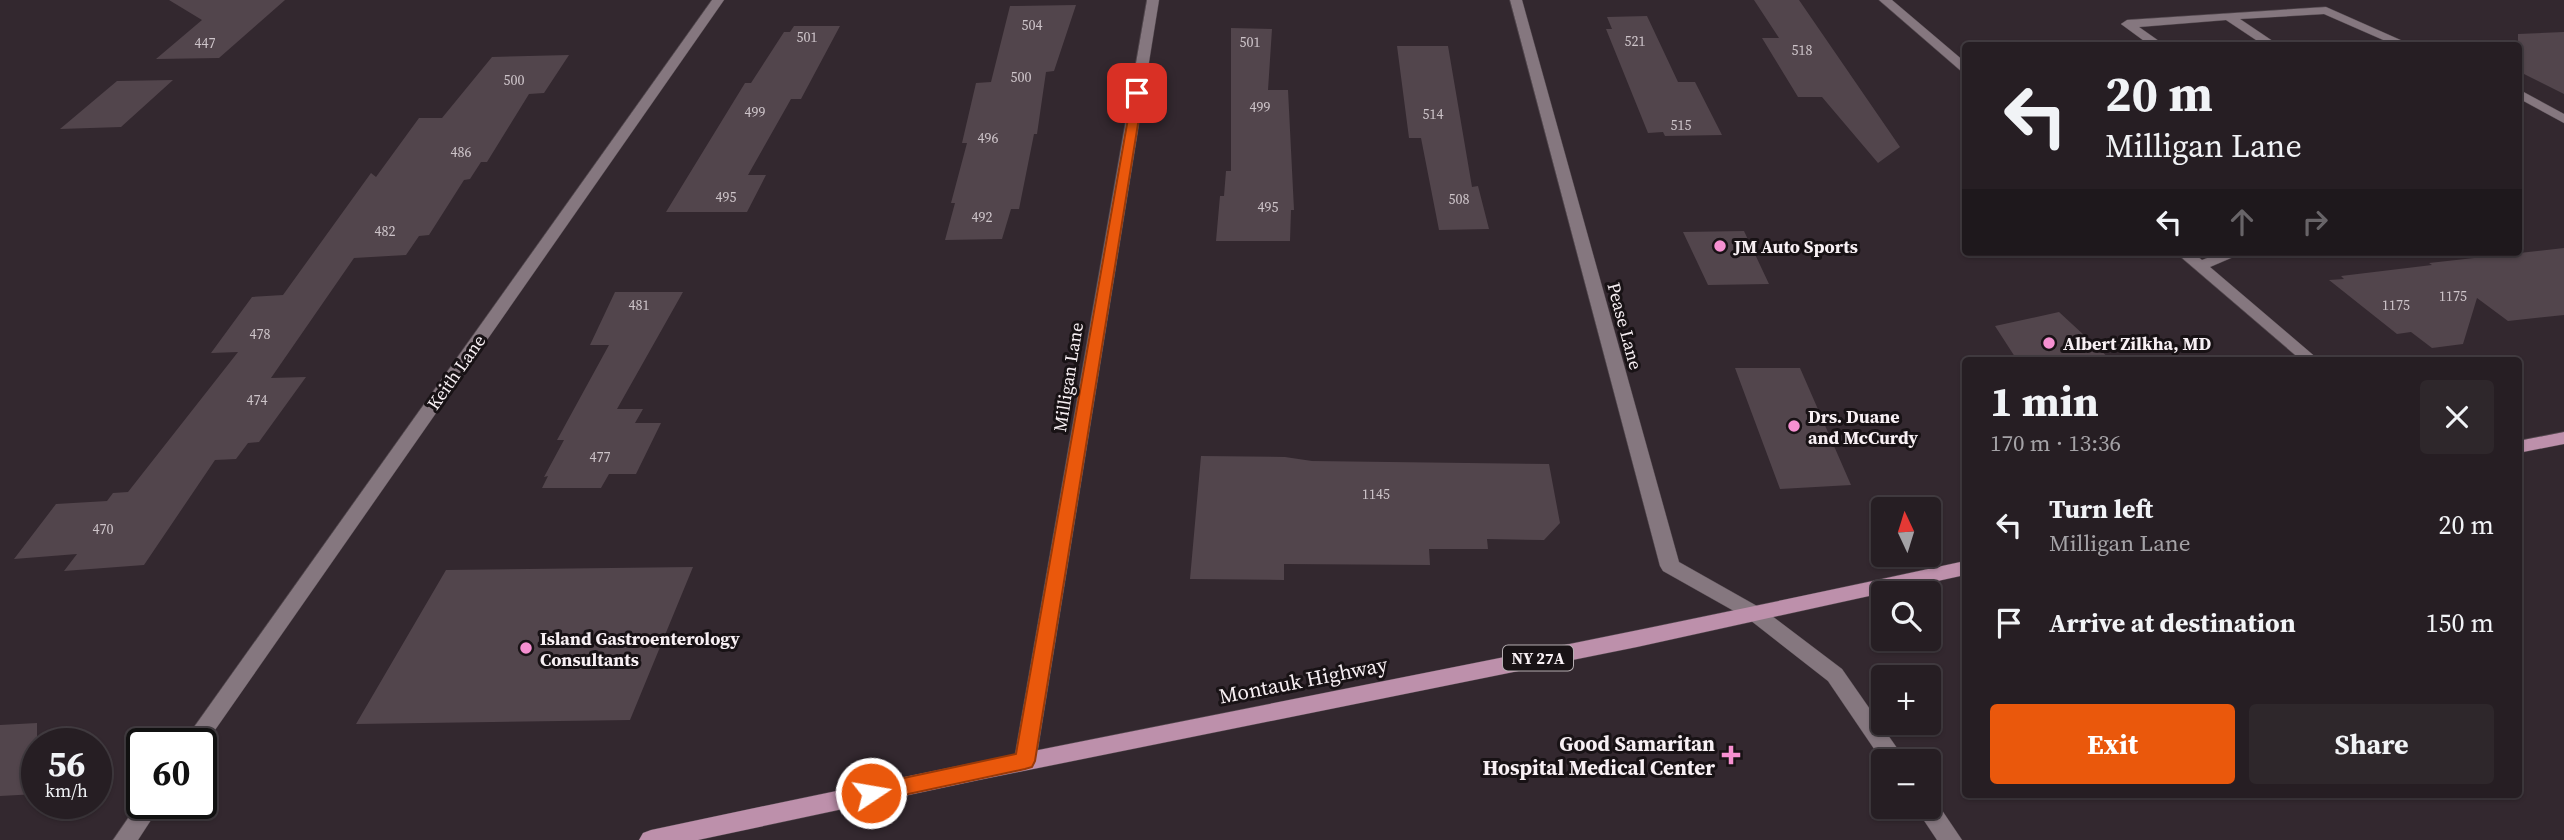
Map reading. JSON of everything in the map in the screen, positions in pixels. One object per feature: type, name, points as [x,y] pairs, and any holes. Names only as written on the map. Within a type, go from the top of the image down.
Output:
[{"type":"main road","points":[[2522,446],[2564,438]]},
{"type":"main road","name":"Montauk Highway","points":[[651,840],[1025,761],[1757,615],[1962,569]]},
{"type":"street","name":"Keith Lane","points":[[204,728],[718,0]]},
{"type":"street","name":"Milligan Lane","points":[[1025,761],[1153,0]]},
{"type":"street","name":"Pease Lane","points":[[1516,0],[1670,566],[1757,615],[1835,675],[1887,749]]},
{"type":"street","points":[[1885,0],[1962,65]]},
{"type":"street","points":[[2154,42],[2127,24],[2326,10],[2398,42]]},
{"type":"street","points":[[2228,16],[2268,42]]},
{"type":"street","points":[[2522,95],[2564,119]]},
{"type":"street","points":[[2188,256],[2307,357]]},
{"type":"street","points":[[2199,266],[2226,256]]},
{"type":"street","points":[[125,840],[140,819]]},
{"type":"street","points":[[1935,819],[1950,840]]},
{"type":"building","points":[[169,0],[285,0],[219,58],[156,59],[202,20]]},
{"type":"building","points":[[1754,0],[1799,0],[1900,147],[1878,163],[1822,97],[1798,97],[1762,38],[1779,38]]},
{"type":"building","points":[[1076,5],[1054,71],[1046,72],[1037,134],[1034,134],[1019,209],[1011,209],[1002,239],[945,240],[955,203],[951,203],[967,143],[962,143],[976,83],[991,82],[1010,6]]},
{"type":"building","points":[[1647,16],[1678,82],[1695,82],[1722,135],[1665,136],[1663,132],[1648,133],[1606,29],[1612,29],[1607,17]]},
{"type":"building","points":[[794,26],[840,26],[801,99],[791,99],[748,175],[766,175],[747,212],[666,212],[745,83],[751,83],[784,32],[790,32]]},
{"type":"building","points":[[1231,28],[1272,29],[1268,90],[1288,90],[1294,210],[1291,210],[1290,241],[1216,241],[1220,196],[1224,196],[1226,171],[1231,171]]},
{"type":"building","points":[[2564,32],[2564,94],[2522,73],[2522,42],[2518,42],[2518,34]]},
{"type":"building","points":[[1397,46],[1448,46],[1472,187],[1478,186],[1489,229],[1439,230],[1421,138],[1409,138]]},
{"type":"building","points":[[569,55],[544,93],[529,94],[487,162],[481,162],[470,179],[464,180],[429,235],[419,236],[406,255],[354,258],[271,378],[306,377],[259,442],[248,443],[236,459],[215,460],[144,565],[64,571],[77,554],[14,559],[56,504],[107,501],[113,493],[128,492],[238,352],[211,353],[252,297],[283,295],[371,173],[376,177],[419,118],[442,118],[492,57]]},
{"type":"building","points":[[173,80],[121,127],[60,129],[117,81]]},
{"type":"building","name":"JM Auto Sports","points":[[1744,231],[1769,284],[1708,285],[1683,232]]},
{"type":"building","points":[[2564,248],[2564,315],[2508,321],[2477,298],[2463,344],[2432,348],[2411,332],[2397,334],[2329,280],[2344,279],[2341,276],[2432,265],[2429,263],[2492,256],[2522,256],[2522,253]]},
{"type":"building","points":[[615,292],[683,292],[617,409],[643,409],[635,423],[661,423],[636,474],[609,474],[601,488],[542,488],[548,476],[544,477],[564,440],[557,440],[609,345],[590,345]]},
{"type":"building","name":"Albert Zilkha, MD","points":[[2059,312],[2108,357],[2015,357],[1995,326]]},
{"type":"building","name":"Drs. Duane and McCurdy","points":[[1735,368],[1800,368],[1851,485],[1780,489]]},
{"type":"building","points":[[1201,456],[1285,457],[1312,461],[1549,464],[1560,523],[1544,540],[1487,539],[1488,549],[1429,549],[1430,565],[1284,564],[1284,580],[1190,579]]},
{"type":"building","name":"Island Gastroenterology Consultants","points":[[693,567],[630,720],[356,724],[446,570]]},
{"type":"building","points":[[37,723],[37,728],[21,728],[21,795],[0,796],[0,725]]},
{"type":"place","name":"JM Auto Sports","points":[[1720,246]]},
{"type":"place","name":"Albert Zilkha, MD","points":[[2049,343]]},
{"type":"place","name":"Drs. Duane and McCurdy","points":[[1794,426]]},
{"type":"place","name":"Island Gastroenterology Consultants","points":[[526,648]]},
{"type":"place","name":"Good Samaritan Hospital Medical Center","points":[[1731,755]]},
{"type":"route","points":[[871,793],[1025,761],[1137,93]]}]
